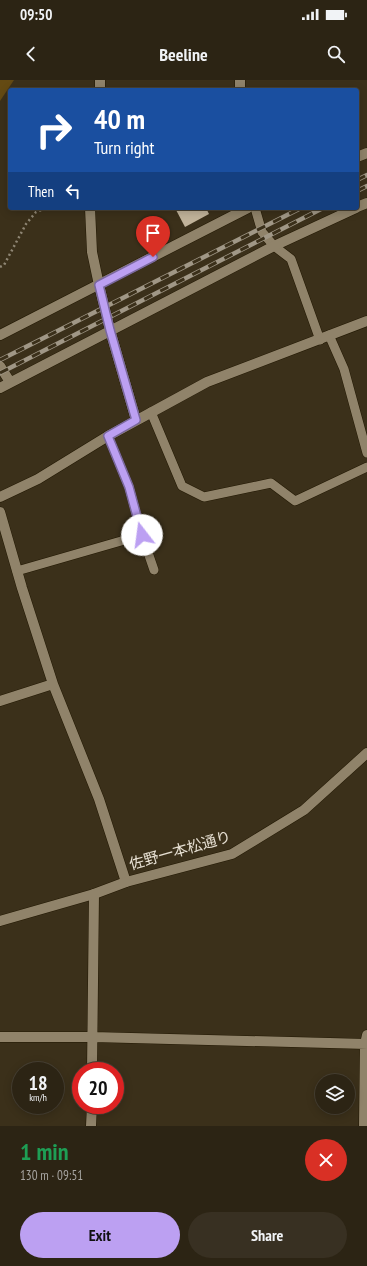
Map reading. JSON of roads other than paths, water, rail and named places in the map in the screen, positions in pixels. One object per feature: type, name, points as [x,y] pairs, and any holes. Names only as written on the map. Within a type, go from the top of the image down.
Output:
[{"type":"street","points":[[90,210],[92,252],[99,285],[110,330],[136,420]]},
{"type":"street","points":[[0,335],[244,210]]},
{"type":"street","points":[[0,388],[274,246],[352,210]]},
{"type":"street","points":[[0,496],[38,479],[108,436],[207,382],[367,321]]},
{"type":"street","points":[[0,366],[10,382]]},
{"type":"street","points":[[0,512],[53,684],[99,799],[126,882]]},
{"type":"street","points":[[0,701],[53,684]]},
{"type":"street","name":"佐野一本松通り","points":[[0,921],[94,894],[126,882],[232,854],[304,810],[367,753]]},
{"type":"street","points":[[92,1062],[94,894]]},
{"type":"street","points":[[0,1037],[366,1041],[364,1126]]},
{"type":"street","points":[[91,1126],[92,1114]]},
{"type":"lane","points":[[256,210],[262,232],[274,246],[291,260],[325,337],[344,369],[367,453]]},
{"type":"lane","points":[[151,412],[182,486],[204,497],[271,483],[295,501],[367,467]]},
{"type":"lane","points":[[108,436],[129,487],[142,535],[154,570]]},
{"type":"lane","points":[[17,571],[142,535]]},
{"type":"railway","points":[[359,179],[367,175]]},
{"type":"railway","points":[[359,190],[367,186]]},
{"type":"railway","points":[[0,360],[297,210]]},
{"type":"railway","points":[[0,373],[319,210]]}]
